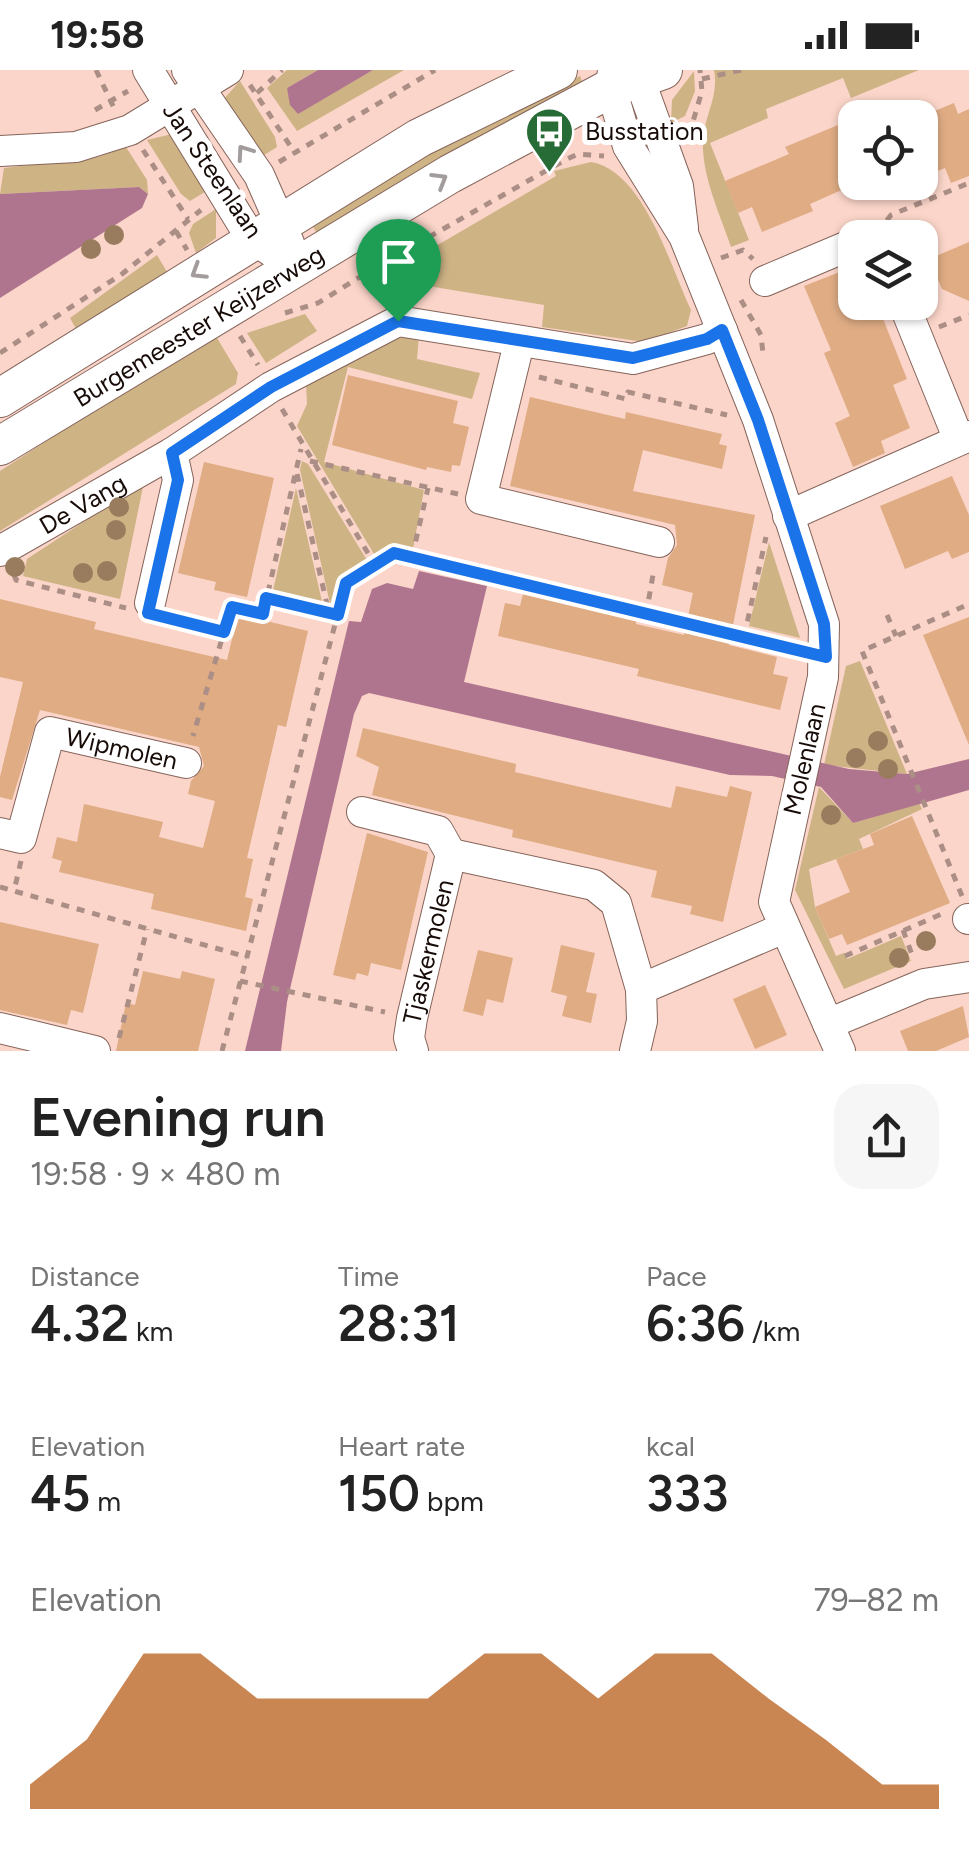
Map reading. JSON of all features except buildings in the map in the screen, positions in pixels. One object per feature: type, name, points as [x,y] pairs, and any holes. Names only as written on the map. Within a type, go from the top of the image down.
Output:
[{"type":"main road","name":"Burgemeester Keijzerweg","points":[[0,398],[266,229],[419,138],[558,70]]},
{"type":"main road","name":"Burgemeester Keijzerweg","points":[[0,446],[202,320],[297,268],[450,174],[633,75]]},
{"type":"street","name":"Jan Steenlaan","points":[[149,73],[170,107],[297,268]]},
{"type":"street","points":[[0,151],[76,147],[130,130],[170,107],[194,79],[235,74]]},
{"type":"street","name":"Molenlaan","points":[[633,75],[678,186],[684,236]]},
{"type":"street","name":"Molenlaan","points":[[633,75],[628,146],[684,236],[758,420],[781,519],[824,624],[826,657],[776,877],[774,902],[834,1037]]},
{"type":"street","name":"Jan Steenlaan","points":[[194,79],[259,174],[266,229]]},
{"type":"street","points":[[764,280],[838,250]]},
{"type":"street","points":[[781,519],[964,438],[912,320]]},
{"type":"street","points":[[398,321],[516,357],[633,358],[707,339],[722,330]]},
{"type":"street","name":"De Vang","points":[[1,550],[172,453],[271,387],[398,321]]},
{"type":"street","points":[[516,357],[481,500],[659,542]]},
{"type":"street","points":[[149,608],[178,480],[172,453]]},
{"type":"street","name":"Wipmolen","points":[[10,836],[50,732],[186,763]]},
{"type":"street","name":"Tjaskermolen","points":[[362,812],[438,832],[451,854],[412,1018],[409,1038],[413,1051]]},
{"type":"street","name":"Tjaskermolen","points":[[451,854],[594,885],[616,903],[641,988],[642,1020],[635,1051]]},
{"type":"street","points":[[641,988],[784,928]]},
{"type":"street","points":[[834,1037],[924,984],[969,977]]},
{"type":"street","points":[[0,1028],[105,1048]]},
{"type":"path","name":"Jan Steenlaan","points":[[96,70],[110,102],[188,219]]},
{"type":"path","points":[[256,93],[282,70]]},
{"type":"path","points":[[659,134],[690,121],[702,91],[700,70]]},
{"type":"path","points":[[702,79],[741,70]]},
{"type":"path","points":[[94,110],[149,73]]},
{"type":"path","points":[[235,74],[256,93],[295,154]]},
{"type":"path","points":[[268,318],[318,303],[513,186],[578,154],[602,157],[628,146]]},
{"type":"path","points":[[887,220],[969,183]]},
{"type":"path","points":[[376,268],[391,293],[398,321]]},
{"type":"path","points":[[516,357],[626,400],[628,392],[741,418]]},
{"type":"path","points":[[271,387],[302,448],[375,565]]},
{"type":"path","points":[[1,550],[16,580],[149,608],[224,632],[232,607],[263,614],[302,448]]},
{"type":"path","points":[[310,461],[481,500]]},
{"type":"path","points":[[296,470],[329,613]]},
{"type":"path","points":[[412,557],[428,488]]},
{"type":"path","points":[[744,636],[766,536],[781,519]]},
{"type":"path","points":[[646,615],[659,542]]},
{"type":"path","points":[[222,1051],[346,583],[394,553],[826,657]]},
{"type":"path","points":[[266,598],[338,615]]},
{"type":"path","points":[[845,956],[967,914],[862,651],[969,604]]},
{"type":"path","points":[[887,614],[896,636]]},
{"type":"path","name":"Wipmolen","points":[[186,763],[224,632]]},
{"type":"path","points":[[10,836],[26,843],[14,891]]},
{"type":"path","points":[[0,887],[246,957]]},
{"type":"path","points":[[105,1048],[115,1037],[122,1039],[148,929]]},
{"type":"path","points":[[240,980],[412,1018]]},
{"type":"shaded area","points":[[287,70],[318,70],[287,88],[298,113],[373,70],[404,70],[297,131],[267,88]]},
{"type":"shaded area","points":[[318,70],[373,70],[298,114],[290,105],[287,88]]},
{"type":"shaded area","points":[[714,70],[919,70],[851,98],[843,78],[766,109],[768,118],[710,143],[749,240],[731,247],[712,194],[703,153],[704,130],[715,88]]},
{"type":"shaded area","points":[[694,71],[695,91],[685,116],[671,123],[672,100]]},
{"type":"shaded area","points":[[580,76],[585,90],[318,235],[310,222],[430,148]]},
{"type":"shaded area","points":[[240,81],[275,137],[277,147],[261,157],[222,101]]},
{"type":"shaded area","points":[[172,134],[208,190],[190,201],[181,194],[147,140]]},
{"type":"shaded area","points":[[126,147],[147,180],[148,194],[139,187],[0,194],[4,168],[98,157]]},
{"type":"shaded area","points":[[591,162],[610,169],[626,183],[653,223],[691,310],[687,326],[644,342],[542,327],[544,305],[422,285],[397,290],[388,274],[556,176],[554,171]]},
{"type":"shaded area","points":[[139,187],[148,194],[142,208],[0,298],[0,194]]},
{"type":"shaded area","points":[[216,209],[216,238],[196,253],[189,233],[193,224]]},
{"type":"shaded area","points":[[157,255],[167,272],[76,329],[70,318]]},
{"type":"shaded area","points":[[305,314],[317,331],[266,363],[247,333]]},
{"type":"shaded area","points":[[214,333],[238,373],[236,384],[0,531],[0,471]]},
{"type":"shaded area","points":[[419,335],[417,359],[480,373],[472,399],[348,367],[324,462],[424,490],[412,554],[392,552],[377,559],[297,426],[307,404],[306,383],[393,339]]},
{"type":"shaded area","points":[[302,461],[308,464],[370,565],[341,583],[336,610],[331,608],[300,470]]},
{"type":"shaded area","points":[[144,482],[120,599],[23,576],[27,559]]},
{"type":"shaded area","points":[[296,488],[323,606],[272,595]]},
{"type":"shaded area","points":[[769,542],[800,638],[749,626]]},
{"type":"shaded area","points":[[419,571],[487,586],[464,682],[849,769],[907,774],[969,759],[969,790],[853,823],[821,787],[772,776],[730,775],[369,693],[362,696],[354,714],[287,1002],[281,1051],[245,1051],[349,621],[361,622],[372,589],[387,583],[413,589]]},
{"type":"shaded area","points":[[860,661],[907,774],[824,765],[846,666]]},
{"type":"shaded area","points":[[819,787],[853,823],[919,803],[922,809],[859,839],[863,849],[809,869],[815,907],[836,956],[844,953],[847,959],[901,936],[911,961],[844,989],[795,890]]},
{"type":"place","name":"Busstation","points":[[550,174]]},
{"type":"route","points":[[398,321],[633,358],[707,339],[722,330],[758,420],[824,624],[826,657],[394,553],[346,583],[338,615],[266,598],[263,614],[232,607],[224,632],[148,613],[178,480],[172,453],[271,387],[398,321]]}]
